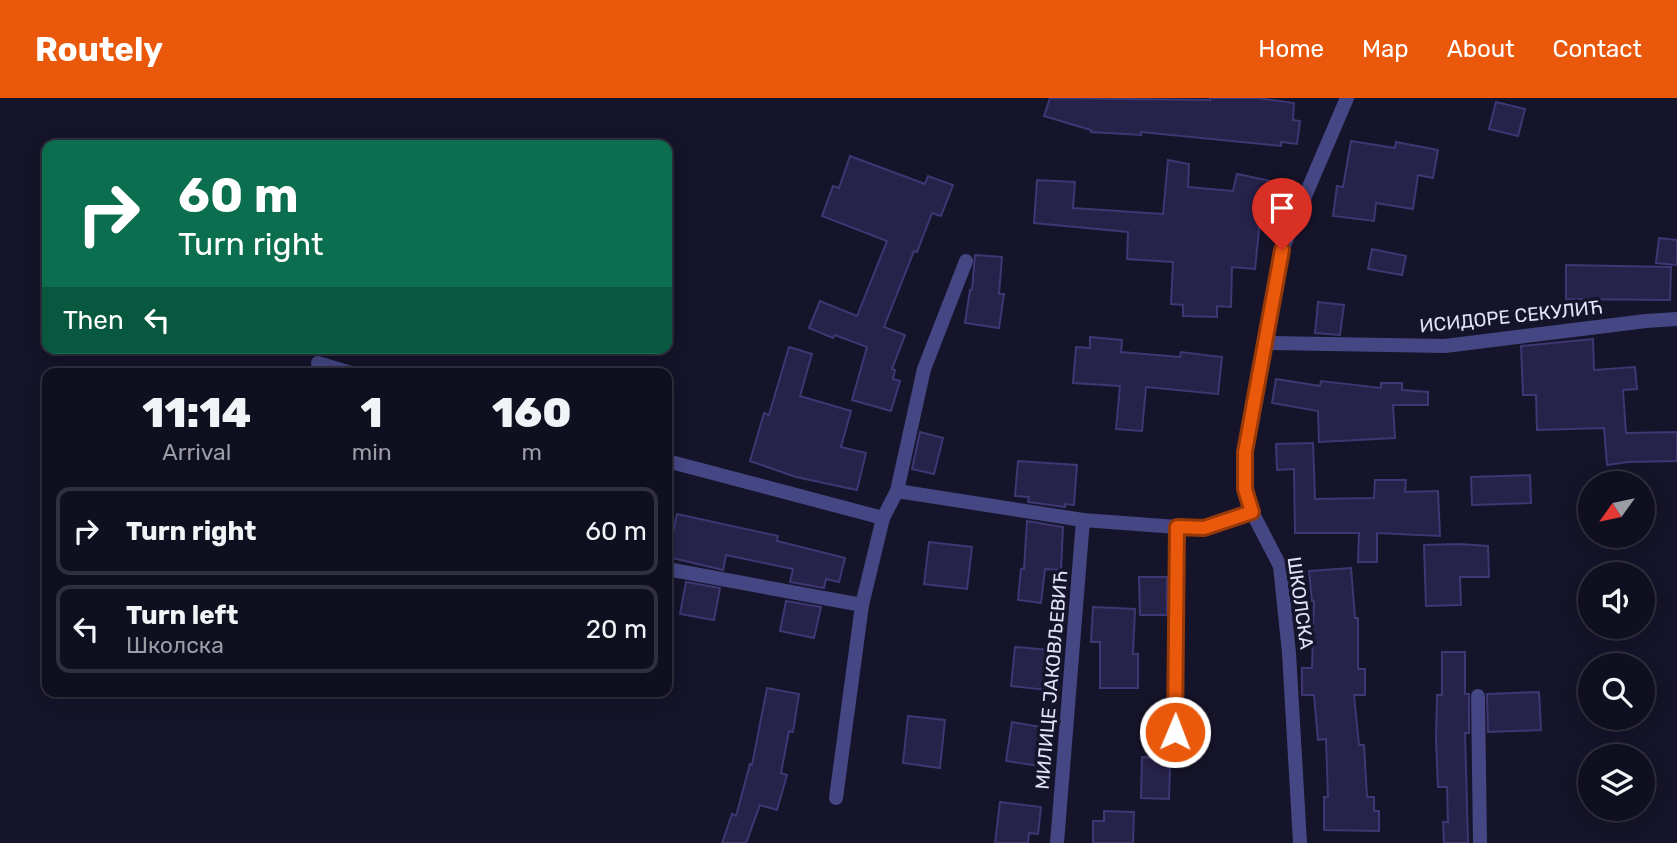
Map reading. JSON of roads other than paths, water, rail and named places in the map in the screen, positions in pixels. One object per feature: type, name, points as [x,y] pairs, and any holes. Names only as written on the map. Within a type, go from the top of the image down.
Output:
[{"type":"street","name":"ШКОЛСКА","points":[[1300,843],[1289,653],[1280,566],[1252,512],[1245,489],[1245,452],[1282,250],[1347,98]]},
{"type":"street","points":[[836,798],[862,605],[883,518],[897,491],[923,369],[966,261]]},
{"type":"street","name":"ИСИДОРЕ СЕКУЛИЋ","points":[[1265,343],[1445,346],[1677,319]]},
{"type":"street","points":[[318,363],[334,368]]},
{"type":"street","points":[[672,462],[883,518]]},
{"type":"street","points":[[897,491],[1083,520],[1177,527],[1204,528],[1252,512]]},
{"type":"street","name":"МИЛИЦЕ ЈАКОВЉЕВИЋ","points":[[1057,843],[1083,520]]},
{"type":"street","points":[[1175,757],[1177,527]]},
{"type":"street","points":[[672,570],[862,605]]},
{"type":"street","points":[[1478,696],[1480,843]]}]
